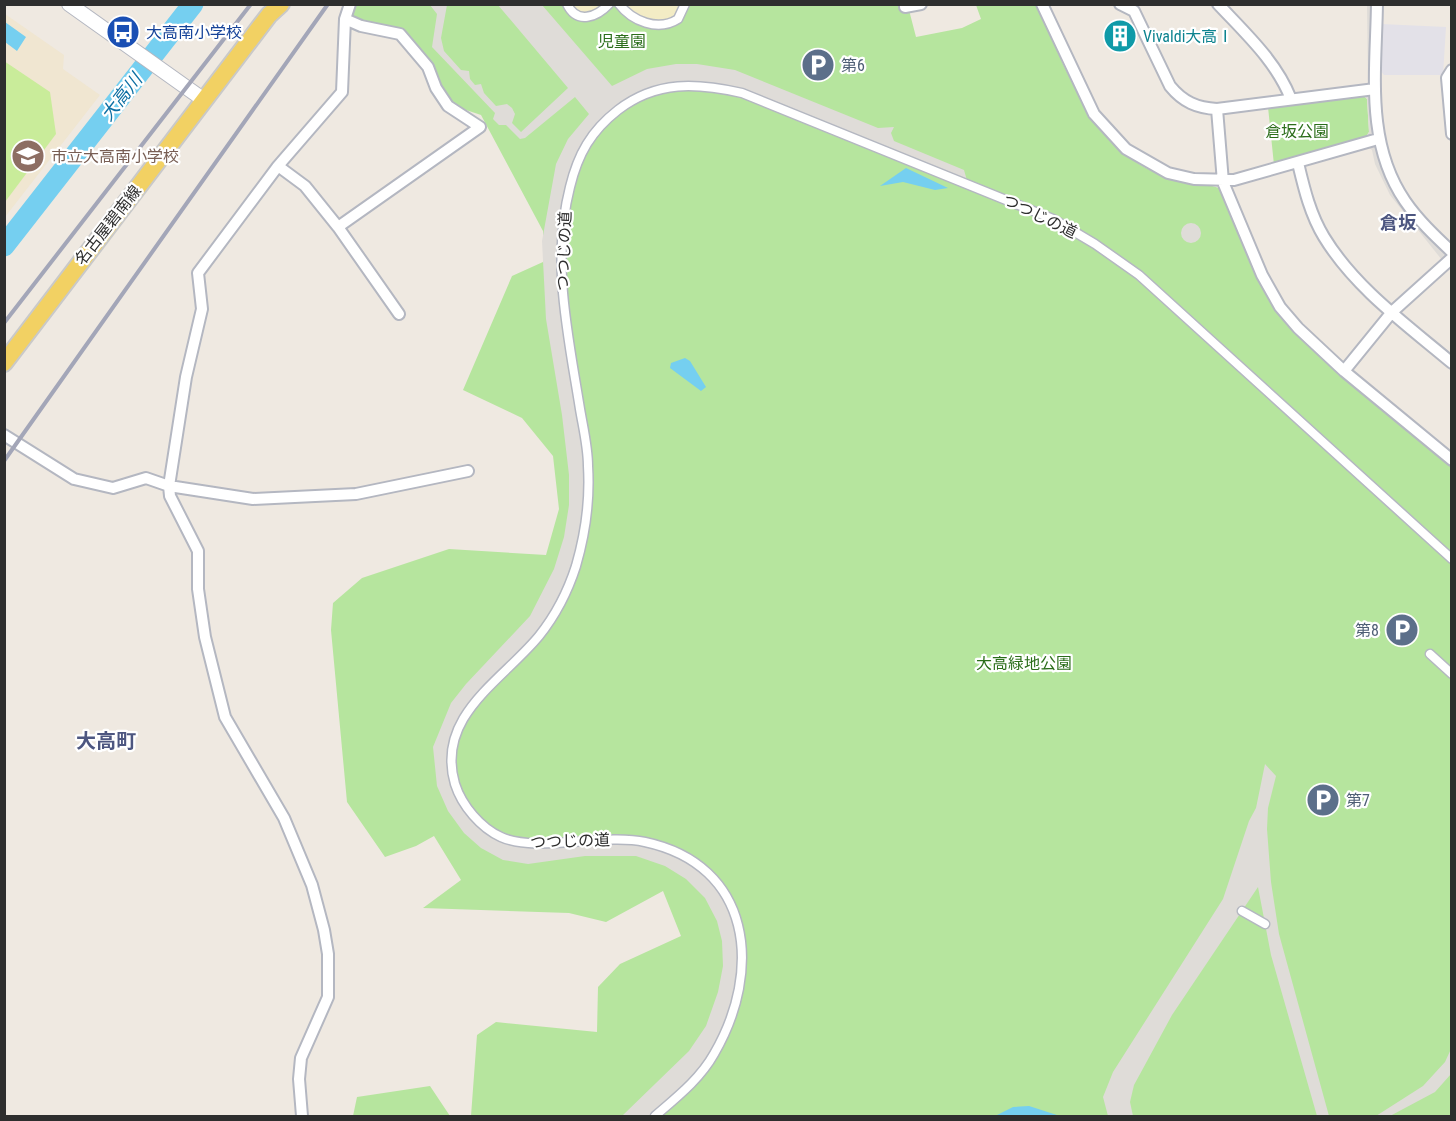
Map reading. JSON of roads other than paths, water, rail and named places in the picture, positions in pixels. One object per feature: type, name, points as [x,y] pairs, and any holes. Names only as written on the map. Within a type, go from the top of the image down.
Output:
[{"type":"main road","name":"名古屋碧南線","points":[[4,363],[269,15],[281,4]]},
{"type":"street","points":[[69,4],[204,100]]},
{"type":"street","points":[[302,1116],[299,1079],[301,1058],[328,997],[328,954],[324,930],[312,885],[284,818],[225,717],[205,637],[198,589],[198,551],[170,496],[169,486],[186,377],[202,309],[198,273],[278,166],[342,92],[345,19],[350,4]]},
{"type":"street","points":[[567,4],[577,16],[586,17],[602,12],[609,4]]},
{"type":"street","points":[[619,4],[638,22],[664,24],[678,19],[685,4]]},
{"type":"street","points":[[905,4],[905,7],[921,4]]},
{"type":"street","points":[[1042,4],[1094,114],[1114,139],[1138,157],[1168,173],[1223,182],[1378,139]]},
{"type":"street","points":[[1120,4],[1134,11],[1170,86],[1176,94],[1194,105],[1217,109],[1376,89]]},
{"type":"street","points":[[1218,4],[1273,64],[1283,78],[1291,99]]},
{"type":"street","points":[[1377,4],[1378,139],[1384,162],[1403,199],[1417,218],[1452,252]]},
{"type":"street","points":[[338,227],[480,126],[448,106],[436,88],[428,67],[400,34],[361,26],[345,19]]},
{"type":"street","points":[[1452,70],[1447,78],[1452,134]]},
{"type":"street","name":"つつじの道","points":[[655,1116],[701,1073],[724,1035],[737,1001],[742,945],[738,919],[729,898],[717,880],[694,860],[651,843],[605,838],[518,843],[501,837],[482,825],[468,809],[456,787],[453,773],[453,749],[464,714],[539,636],[568,587],[577,563],[586,510],[589,467],[562,298],[562,222],[578,158],[585,144],[606,119],[628,102],[657,90],[689,84],[742,93],[1053,219],[1095,244],[1139,276],[1452,559]]},
{"type":"street","points":[[1217,109],[1223,182],[1262,275],[1280,307],[1298,328],[1344,370],[1452,460]]},
{"type":"street","points":[[1298,163],[1312,213],[1324,237],[1370,294],[1452,363]]},
{"type":"street","points":[[278,166],[305,186],[338,227],[399,314]]},
{"type":"street","points":[[1344,370],[1392,312],[1452,258]]},
{"type":"street","points":[[4,435],[74,479],[113,488],[146,478],[169,486],[253,499],[356,494],[468,471]]},
{"type":"street","points":[[1430,654],[1452,674]]},
{"type":"street","points":[[1242,911],[1265,924]]},
{"type":"water","points":[[5,22],[26,37],[17,51],[5,42]]},
{"type":"water","points":[[906,168],[948,188],[935,190],[903,182],[880,186]]},
{"type":"water","points":[[685,358],[690,361],[706,387],[701,391],[670,368],[671,363]]},
{"type":"water","points":[[1029,1106],[1060,1116],[995,1116],[1013,1107]]},
{"type":"waterway","name":"大高川","points":[[4,246],[193,4]]},
{"type":"railway","points":[[4,323],[251,4]]},
{"type":"railway","points":[[4,461],[328,4]]},
{"type":"place","name":"大高南小学校","points":[[123,32]]},
{"type":"place","name":"Vivaldi大高Ⅰ","points":[[1120,36]]},
{"type":"place","name":"第6","points":[[818,65]]},
{"type":"place","name":"市立大高南小学校","points":[[28,156]]},
{"type":"place","name":"第8","points":[[1402,630]]},
{"type":"place","name":"第7","points":[[1323,800]]},
{"type":"district","name":"倉坂","points":[[1398,222]]},
{"type":"district","name":"大高町","points":[[106,741]]},
{"type":"park label","name":"児童園","points":[[622,41]]},
{"type":"park label","name":"倉坂公園","points":[[1297,131]]},
{"type":"park label","name":"大高緑地公園","points":[[1024,663]]}]
